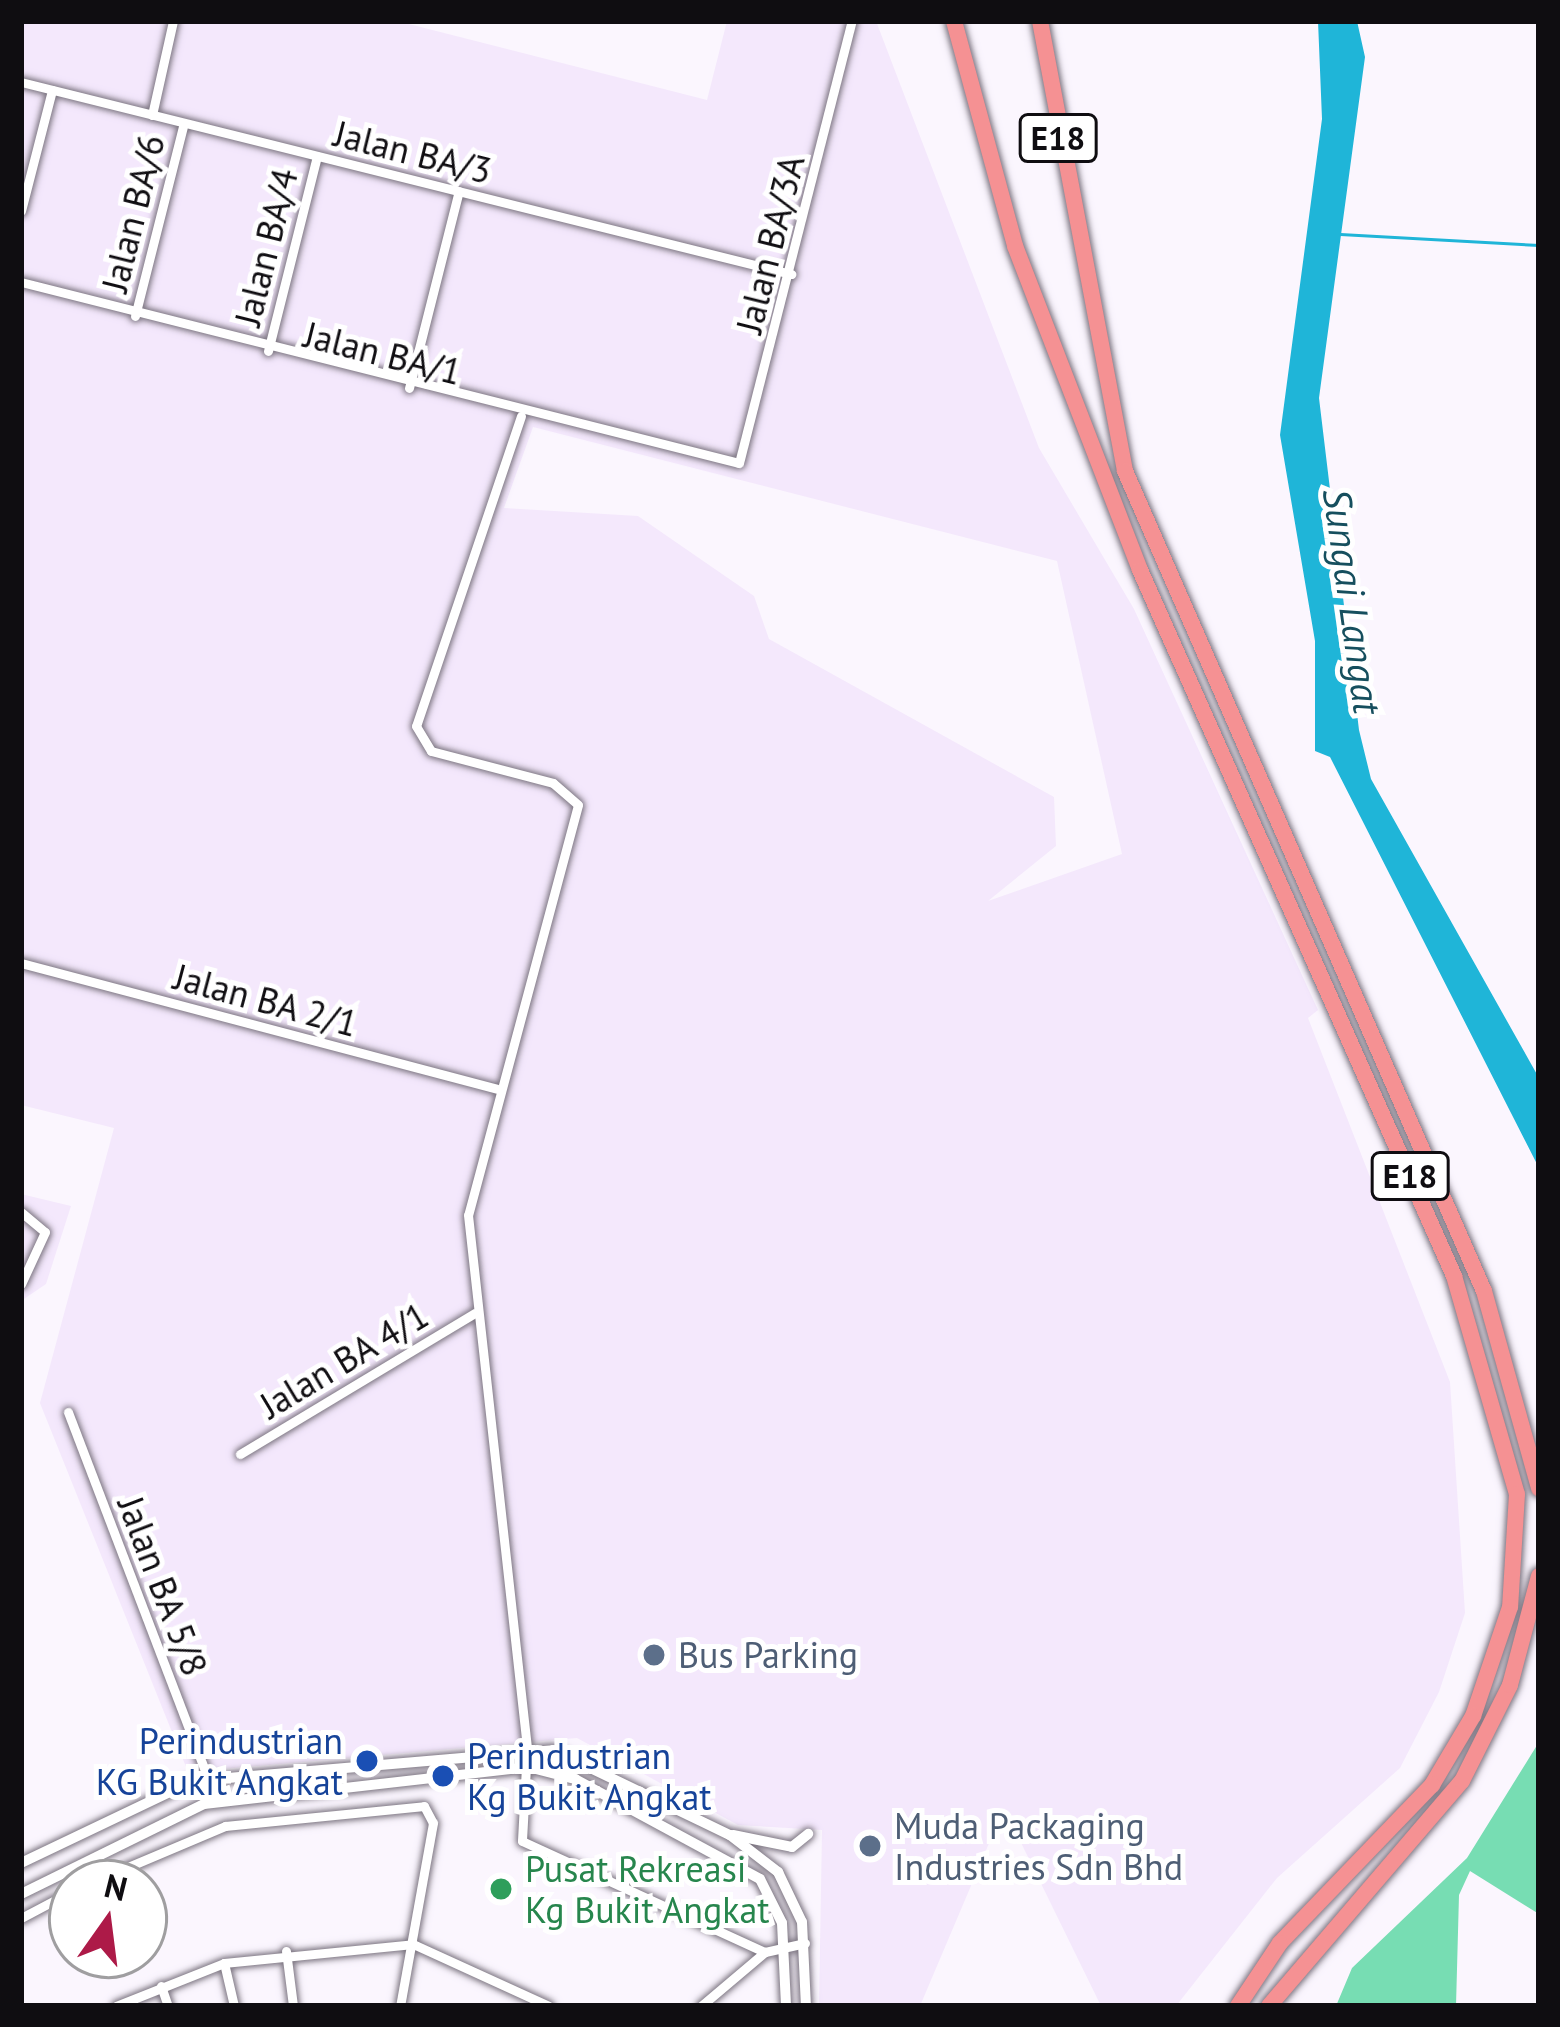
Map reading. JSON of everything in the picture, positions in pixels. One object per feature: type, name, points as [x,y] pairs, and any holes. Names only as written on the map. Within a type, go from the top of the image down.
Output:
[{"type":"highway","name":"E18","points":[[954,21],[1015,246],[1140,570],[1454,1276],[1517,1494],[1510,1607],[1473,1716],[1432,1785],[1280,1943],[1238,2006]]},
{"type":"highway","name":"E18","points":[[1040,21],[1124,471],[1484,1291],[1539,1488]]},
{"type":"highway","points":[[1269,2006],[1462,1781],[1510,1685],[1539,1576]]},
{"type":"street","points":[[152,115],[173,21]]},
{"type":"street","name":"Jalan BA/3A","points":[[725,466],[748,454],[852,21]]},
{"type":"street","name":"Jalan BA/3","points":[[21,82],[791,274]]},
{"type":"street","points":[[21,211],[52,90]]},
{"type":"street","name":"Jalan BA/6","points":[[135,316],[184,123]]},
{"type":"street","name":"Jalan BA/4","points":[[268,351],[316,156]]},
{"type":"street","points":[[409,388],[459,191]]},
{"type":"street","name":"Jalan BA/1","points":[[25,285],[725,466]]},
{"type":"street","points":[[521,416],[416,726],[431,751],[553,784],[578,806],[470,1183],[475,1313],[527,1748],[522,1840],[766,1952]]},
{"type":"street","name":"Jalan BA 2/1","points":[[21,963],[497,1089]]},
{"type":"street","points":[[21,1212],[45,1232],[21,1284]]},
{"type":"street","name":"Jalan BA 4/1","points":[[240,1454],[475,1313]]},
{"type":"street","name":"Jalan BA 5/8","points":[[68,1412],[208,1778]]},
{"type":"street","points":[[21,1863],[208,1778],[527,1748],[578,1760],[730,1835],[792,1847],[808,1834]]},
{"type":"street","points":[[21,1894],[204,1804],[528,1767],[574,1779],[739,1863],[775,1901],[785,1944],[786,2006]]},
{"type":"street","points":[[350,1785],[353,1809]]},
{"type":"street","points":[[147,1859],[225,1826],[414,1803],[431,1814],[400,2006]]},
{"type":"street","points":[[730,1835],[797,1904],[805,1943],[806,2006]]},
{"type":"street","points":[[21,1918],[48,1904]]},
{"type":"street","points":[[700,2006],[766,1952],[805,1943]]},
{"type":"street","points":[[116,2006],[224,1963],[286,1951],[413,1944],[549,2006]]},
{"type":"street","points":[[286,1951],[293,2006]]},
{"type":"street","points":[[224,1963],[234,2006]]},
{"type":"street","points":[[161,1986],[168,2006]]},
{"type":"shaded area","points":[[21,21],[397,21],[707,100],[727,21],[876,21],[1039,448],[1134,609],[1318,1010],[1308,1018],[1450,1382],[1465,1613],[1439,1692],[1400,1768],[1277,1878],[1176,2006],[1101,2006],[1004,1808],[920,2006],[819,2006],[822,1830],[738,1825],[577,1738],[188,1772],[40,1403],[114,1128],[21,1105]],"holes":[[[533,427],[1057,561],[1122,854],[988,901],[1056,846],[1054,797],[769,639],[754,596],[638,516],[504,508]]]},
{"type":"shaded area","points":[[21,1194],[71,1206],[46,1284],[21,1301]]},
{"type":"green space","points":[[1539,1742],[1539,1914],[1470,1871],[1459,1895],[1456,2006],[1336,2006],[1352,1968],[1467,1858]]},
{"type":"water","points":[[1318,21],[1357,21],[1365,57],[1319,398],[1359,730],[1371,779],[1539,1078],[1539,1168],[1330,757],[1315,751],[1315,641],[1280,435],[1322,119]]},
{"type":"waterway","points":[[1340,234],[1539,245]]},
{"type":"place","name":"Bus Parking","points":[[654,1655]]},
{"type":"place","name":"Perindustrian KG Bukit Angkat","points":[[367,1761]]},
{"type":"place","name":"Perindustrian Kg Bukit Angkat","points":[[443,1776]]},
{"type":"place","name":"Muda Packaging Industries Sdn Bhd","points":[[870,1846]]},
{"type":"place","name":"Pusat Rekreasi Kg Bukit Angkat","points":[[501,1889]]},
{"type":"water label","name":"Sungai Langat","points":[[1352,601]]}]
